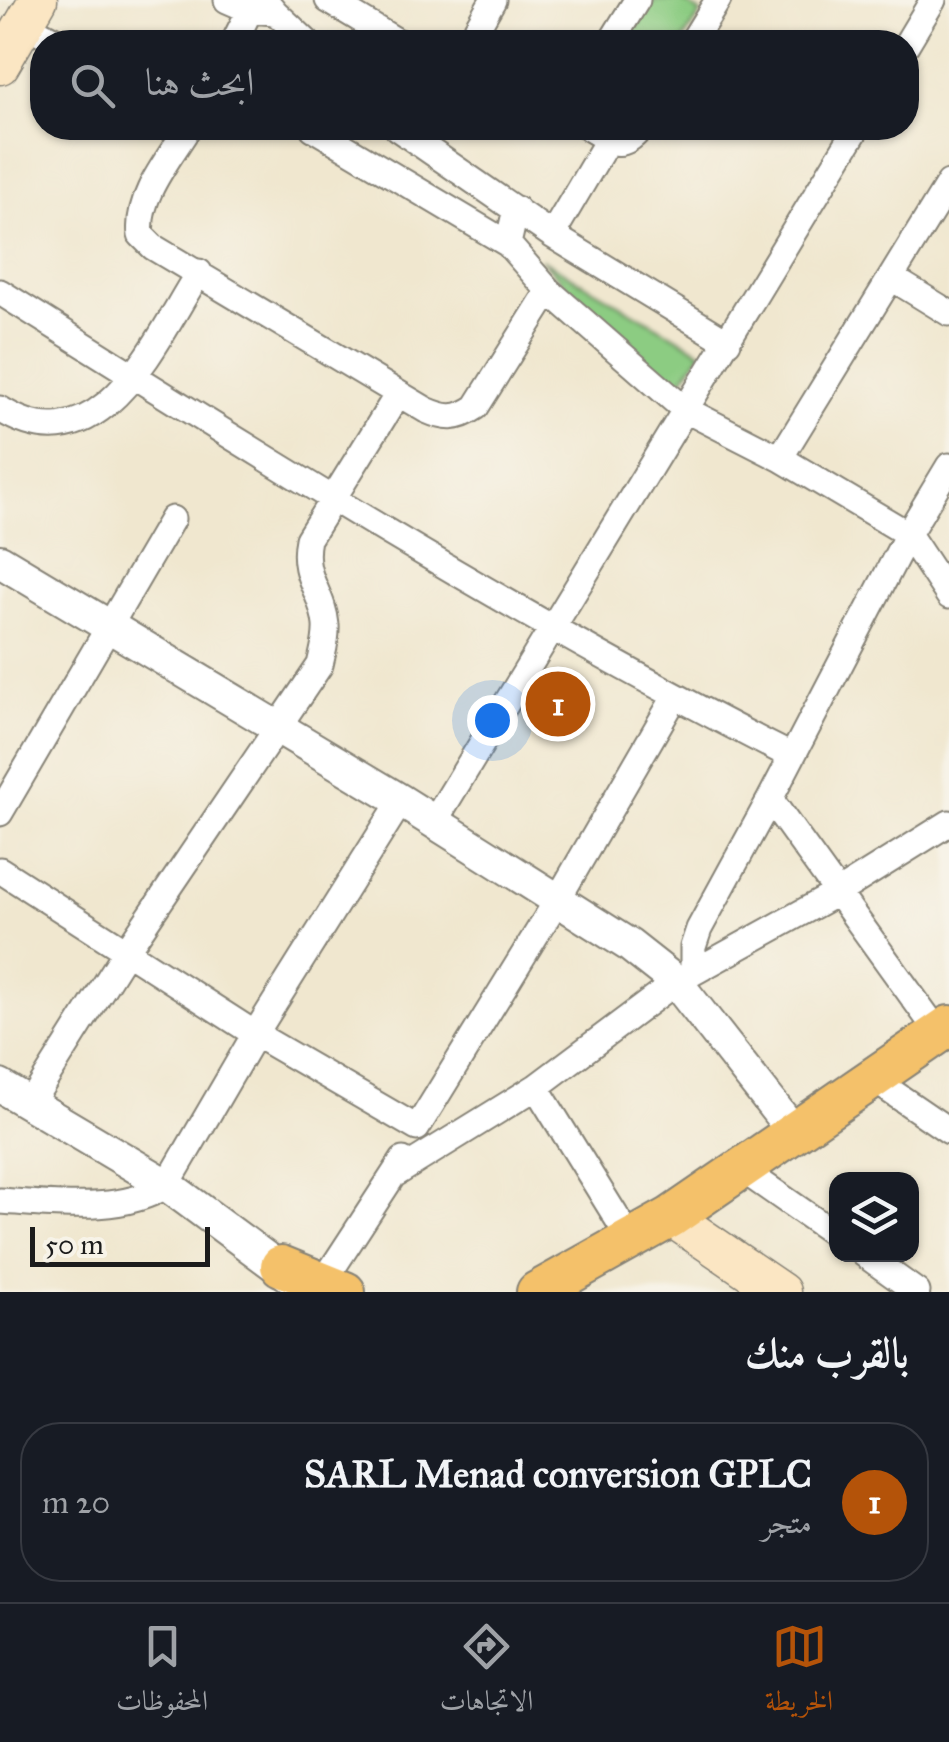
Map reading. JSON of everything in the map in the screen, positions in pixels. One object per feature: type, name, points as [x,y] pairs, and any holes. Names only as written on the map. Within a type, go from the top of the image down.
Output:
[{"type":"main road","points":[[0,65],[31,12]]},
{"type":"main road","points":[[541,1290],[671,1217],[944,1029]]},
{"type":"main road","points":[[671,1217],[780,1292]]},
{"type":"street","points":[[328,0],[378,30]]},
{"type":"street","points":[[476,30],[494,0]]},
{"type":"street","points":[[618,30],[636,0]]},
{"type":"street","points":[[699,30],[718,0]]},
{"type":"street","points":[[915,30],[934,0]]},
{"type":"street","points":[[240,30],[254,5],[290,30]]},
{"type":"street","points":[[180,140],[154,182],[139,223],[140,235],[398,394],[444,418],[461,417],[476,408],[548,292]]},
{"type":"street","points":[[333,140],[508,244],[548,292],[684,409],[780,458],[908,534],[941,567],[949,596]]},
{"type":"street","points":[[420,140],[552,235],[728,342]]},
{"type":"street","points":[[552,235],[596,140]]},
{"type":"street","points":[[434,822],[850,140]]},
{"type":"street","points":[[780,458],[949,183]]},
{"type":"street","points":[[508,244],[516,209]]},
{"type":"street","points":[[3,419],[55,427],[98,414],[132,376],[199,272]]},
{"type":"street","points":[[892,278],[949,313]]},
{"type":"street","points":[[0,292],[334,502],[675,697],[791,756]]},
{"type":"street","points":[[30,1104],[125,954],[320,664],[326,622],[304,559],[308,539],[398,394]]},
{"type":"street","points":[[684,977],[698,928],[908,534],[949,466]]},
{"type":"street","points":[[0,813],[172,518]]},
{"type":"street","points":[[0,561],[401,801],[684,977],[793,1131]]},
{"type":"street","points":[[0,1086],[167,1185],[310,1285],[397,1173],[417,1128],[675,697]]},
{"type":"street","points":[[770,799],[837,893],[944,1029]]},
{"type":"street","points":[[0,1201],[112,1204],[149,1196],[167,1185],[255,1034],[401,801]]},
{"type":"street","points":[[397,1173],[536,1087],[684,977],[837,893],[949,823]]},
{"type":"street","points":[[0,870],[125,954],[417,1128]]},
{"type":"street","points":[[873,1079],[949,1132]]},
{"type":"street","points":[[536,1087],[630,1238]]},
{"type":"street","points":[[740,1168],[829,1231]]},
{"type":"street","points":[[875,1262],[917,1292]]},
{"type":"green space","points":[[653,0],[681,0],[701,13],[690,30],[634,30]]},
{"type":"green space","points":[[541,259],[702,352],[671,395]]},
{"type":"place","name":"SARL Menad conversion GPLC","points":[[558,704]]}]
